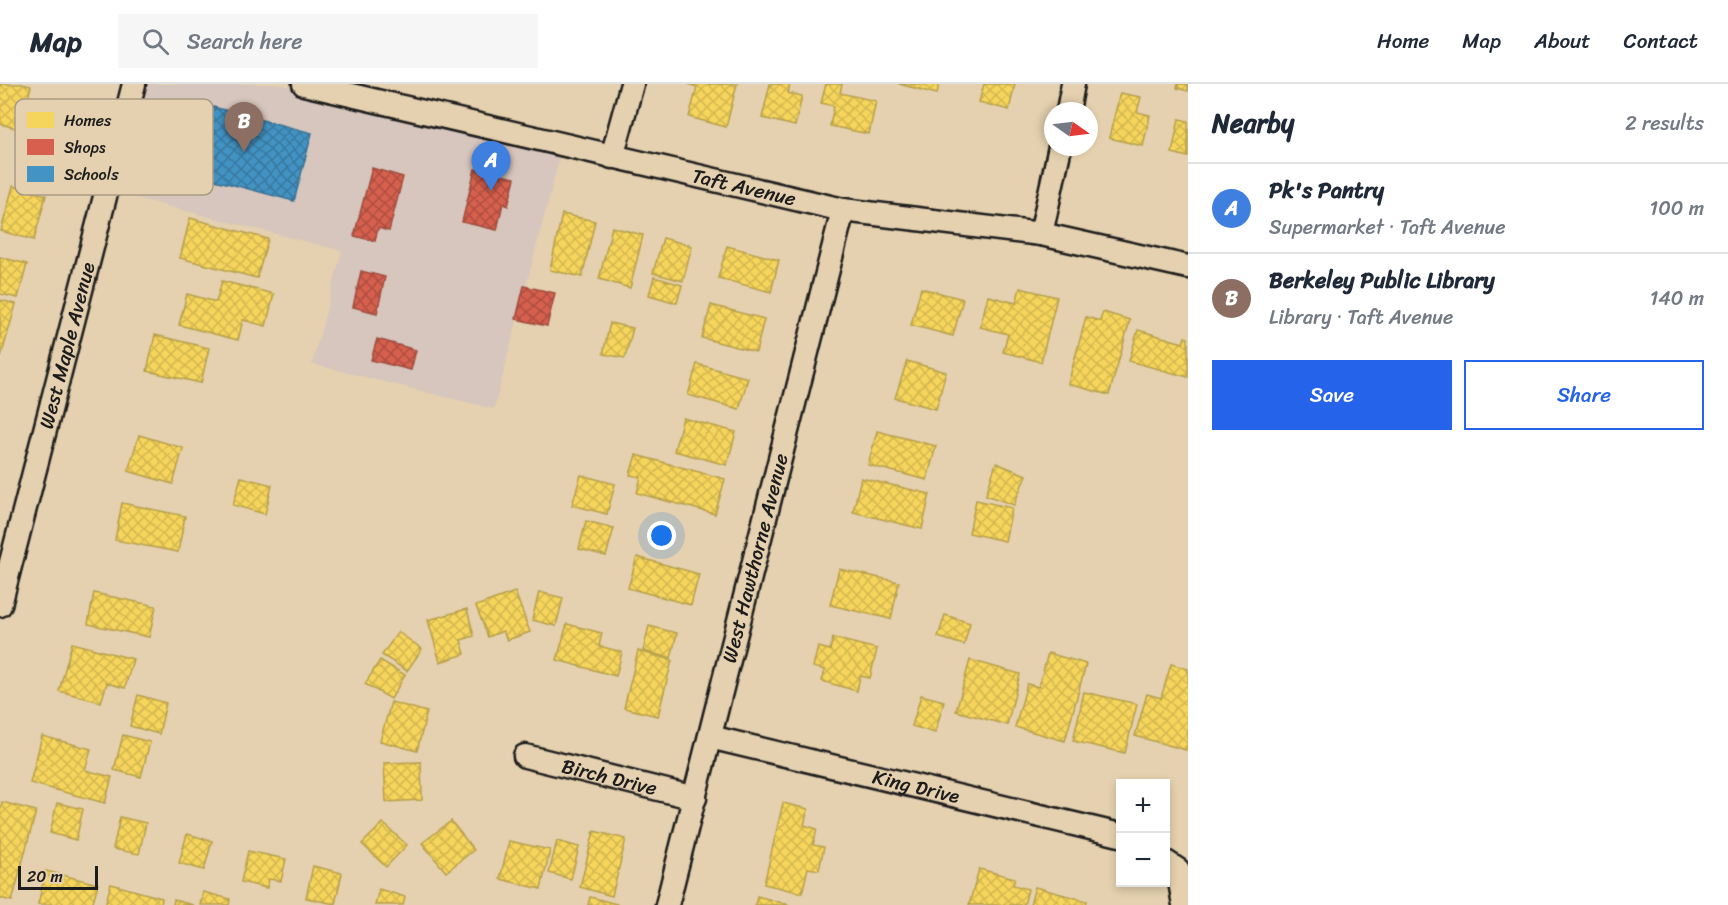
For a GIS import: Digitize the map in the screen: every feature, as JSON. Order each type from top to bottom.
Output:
[{"type":"street","name":"West Maple Avenue","points":[[130,99],[134,84]]},
{"type":"street","name":"Taft Avenue","points":[[304,84],[843,210],[1041,234],[1188,267]]},
{"type":"street","points":[[612,157],[632,84]]},
{"type":"street","points":[[1070,102],[1074,84]]},
{"type":"street","points":[[1041,234],[1058,156]]},
{"type":"street","name":"West Maple Avenue","points":[[0,605],[105,195]]},
{"type":"street","name":"West Hawthorne Avenue","points":[[667,905],[843,210]]},
{"type":"street","name":"King Drive","points":[[710,737],[1116,835]]},
{"type":"street","name":"Birch Drive","points":[[525,756],[695,798]]},
{"type":"street","points":[[1172,866],[1184,905]]},
{"type":"shaded area","points":[[128,84],[278,84],[561,152],[494,409],[312,364],[342,251],[124,195],[213,195],[213,99],[124,99]]},
{"type":"building: Homes","points":[[0,84],[31,86],[28,99],[15,99],[15,128],[0,124]]},
{"type":"building: Homes","points":[[688,84],[737,84],[726,127],[689,117],[697,87]]},
{"type":"building: Homes","points":[[770,84],[790,84],[788,93],[802,96],[795,126],[762,118]]},
{"type":"building: Homes","points":[[826,84],[842,84],[840,93],[876,101],[869,134],[830,126],[834,106],[821,103]]},
{"type":"building: Homes","points":[[899,84],[939,84],[937,94]]},
{"type":"building: Homes","points":[[984,84],[1015,84],[1009,110],[979,102]]},
{"type":"building: Homes","points":[[1178,84],[1188,84],[1188,91],[1177,88]]},
{"type":"building: Homes","points":[[1120,93],[1141,97],[1137,112],[1150,115],[1143,146],[1109,138]]},
{"type":"building: Homes","points":[[1179,119],[1188,121],[1188,157],[1172,153]]},
{"type":"building: Homes","points":[[13,186],[15,187],[15,195],[46,195],[34,240],[1,231]]},
{"type":"building: Homes","points":[[562,214],[595,221],[582,277],[550,270]]},
{"type":"building: Homes","points":[[190,218],[268,239],[257,278],[180,258]]},
{"type":"building: Homes","points":[[612,227],[643,235],[630,288],[599,279]]},
{"type":"building: Homes","points":[[663,238],[692,246],[683,281],[653,273]]},
{"type":"building: Homes","points":[[727,246],[779,260],[771,292],[718,278]]},
{"type":"building: Homes","points":[[0,257],[27,264],[18,298],[0,294]]},
{"type":"building: Homes","points":[[654,277],[682,285],[677,303],[649,295]]},
{"type":"building: Homes","points":[[222,281],[274,294],[266,326],[243,320],[238,340],[179,325],[187,294],[216,302]]},
{"type":"building: Homes","points":[[921,288],[963,299],[953,336],[911,325]]},
{"type":"building: Homes","points":[[1020,288],[1057,297],[1041,362],[1003,352],[1008,334],[980,327],[988,296],[1016,303]]},
{"type":"building: Homes","points":[[0,300],[16,304],[1,357],[0,357]]},
{"type":"building: Homes","points":[[711,305],[764,319],[756,352],[702,338]]},
{"type":"building: Homes","points":[[1103,312],[1130,320],[1109,395],[1068,384],[1086,317],[1100,321]]},
{"type":"building: Homes","points":[[610,323],[633,328],[625,358],[603,354]]},
{"type":"building: Homes","points":[[1138,330],[1183,343],[1185,337],[1188,338],[1188,377],[1129,361]]},
{"type":"building: Homes","points":[[155,335],[209,348],[201,383],[147,371]]},
{"type":"building: Homes","points":[[907,361],[946,372],[936,409],[895,398]]},
{"type":"building: Homes","points":[[697,364],[748,378],[739,409],[688,395]]},
{"type":"building: Homes","points":[[683,418],[736,432],[727,465],[674,451]]},
{"type":"building: Homes","points":[[877,431],[936,446],[927,480],[868,465]]},
{"type":"building: Homes","points":[[139,435],[183,448],[173,484],[128,471]]},
{"type":"building: Homes","points":[[636,455],[725,479],[715,514],[637,493],[641,477],[630,475]]},
{"type":"building: Homes","points":[[996,463],[1026,475],[1014,505],[986,495]]},
{"type":"building: Homes","points":[[581,475],[615,484],[607,514],[572,505]]},
{"type":"building: Homes","points":[[241,477],[272,485],[265,514],[233,505]]},
{"type":"building: Homes","points":[[861,478],[930,494],[922,529],[853,512]]},
{"type":"building: Homes","points":[[976,500],[1012,508],[1005,541],[969,533]]},
{"type":"building: Homes","points":[[122,503],[185,516],[178,552],[115,540]]},
{"type":"building: Homes","points":[[586,521],[614,528],[606,556],[579,549]]},
{"type":"building: Homes","points":[[637,557],[699,574],[691,605],[628,588]]},
{"type":"building: Homes","points":[[839,569],[899,582],[891,619],[830,605]]},
{"type":"building: Homes","points":[[515,592],[530,632],[507,640],[503,631],[488,637],[476,606]]},
{"type":"building: Homes","points":[[539,592],[563,598],[556,626],[532,620]]},
{"type":"building: Homes","points":[[94,593],[156,606],[149,637],[88,624]]},
{"type":"building: Homes","points":[[467,609],[474,636],[461,640],[465,654],[440,662],[428,620]]},
{"type":"building: Homes","points":[[945,615],[970,623],[964,645],[938,637]]},
{"type":"building: Homes","points":[[567,624],[602,633],[599,646],[622,652],[616,676],[557,660]]},
{"type":"building: Homes","points":[[649,626],[677,633],[671,658],[643,651]]},
{"type":"building: Homes","points":[[398,632],[422,649],[407,671],[382,655]]},
{"type":"building: Homes","points":[[833,638],[877,649],[870,678],[860,676],[857,691],[822,681],[825,670],[813,667],[818,647],[830,650]]},
{"type":"building: Homes","points":[[72,643],[133,659],[125,688],[107,683],[101,702],[59,691]]},
{"type":"building: Homes","points":[[638,651],[672,660],[658,716],[624,708]]},
{"type":"building: Homes","points":[[1048,653],[1086,664],[1065,741],[1015,727],[1027,684],[1039,687]]},
{"type":"building: Homes","points":[[380,660],[405,675],[391,699],[365,684]]},
{"type":"building: Homes","points":[[970,660],[1020,674],[1007,725],[956,711]]},
{"type":"building: Homes","points":[[1171,664],[1188,669],[1188,743],[1186,750],[1135,736],[1147,694],[1161,698]]},
{"type":"building: Homes","points":[[1084,692],[1137,704],[1125,753],[1073,741]]},
{"type":"building: Homes","points":[[138,695],[166,703],[159,734],[130,726]]},
{"type":"building: Homes","points":[[921,695],[944,701],[935,733],[912,726]]},
{"type":"building: Homes","points":[[391,702],[427,712],[417,751],[380,741]]},
{"type":"building: Homes","points":[[123,735],[150,742],[141,777],[114,770]]},
{"type":"building: Homes","points":[[42,736],[91,749],[85,770],[112,777],[105,803],[30,783]]},
{"type":"building: Homes","points":[[421,762],[422,800],[386,802],[384,763]]},
{"type":"building: Homes","points":[[2,802],[36,811],[12,901],[0,898],[0,811]]},
{"type":"building: Homes","points":[[57,803],[83,809],[76,840],[50,833]]},
{"type":"building: Homes","points":[[783,803],[808,809],[804,825],[817,829],[813,845],[824,847],[819,870],[808,868],[802,893],[764,884]]},
{"type":"building: Homes","points":[[120,817],[146,823],[139,854],[113,849]]},
{"type":"building: Homes","points":[[451,821],[474,850],[446,872],[422,843]]},
{"type":"building: Homes","points":[[383,823],[407,845],[386,867],[362,844]]},
{"type":"building: Homes","points":[[594,831],[626,839],[612,896],[580,887]]},
{"type":"building: Homes","points":[[187,834],[212,841],[204,870],[179,863]]},
{"type":"building: Homes","points":[[509,841],[550,850],[541,889],[500,879]]},
{"type":"building: Homes","points":[[557,841],[579,847],[571,879],[549,873]]},
{"type":"building: Homes","points":[[248,851],[286,859],[281,881],[269,879],[267,888],[241,882]]},
{"type":"building: Homes","points":[[313,866],[342,873],[335,904],[306,898]]},
{"type":"building: Homes","points":[[979,869],[1015,878],[1013,885],[1028,889],[1024,905],[969,905]]},
{"type":"building: Homes","points":[[46,871],[98,884],[92,905],[38,904]]},
{"type":"building: Homes","points":[[111,884],[162,898],[161,905],[105,905]]},
{"type":"building: Homes","points":[[1035,887],[1087,901],[1086,905],[1030,905]]},
{"type":"building: Homes","points":[[379,889],[405,897],[403,905],[375,905]]},
{"type":"building: Homes","points":[[203,892],[230,899],[229,905],[200,905]]},
{"type":"building: Homes","points":[[757,896],[790,905],[755,905]]},
{"type":"building: Homes","points":[[590,897],[617,904],[617,905],[588,905]]},
{"type":"building: Homes","points":[[174,900],[193,905],[173,905]]},
{"type":"building: Shops","points":[[372,168],[403,177],[389,231],[378,228],[375,241],[354,236]]},
{"type":"building: Shops","points":[[475,169],[515,178],[508,206],[503,203],[497,230],[462,222]]},
{"type":"building: Shops","points":[[361,271],[385,277],[377,313],[353,307]]},
{"type":"building: Shops","points":[[524,286],[555,293],[547,326],[516,319]]},
{"type":"building: Shops","points":[[377,339],[416,350],[411,370],[371,360]]},
{"type":"building: Schools","points":[[213,107],[312,133],[294,201],[213,180]]},
{"type":"place","name":"Berkeley Public Library","points":[[244,152]]},
{"type":"place","name":"Pk's Pantry","points":[[491,191]]}]
